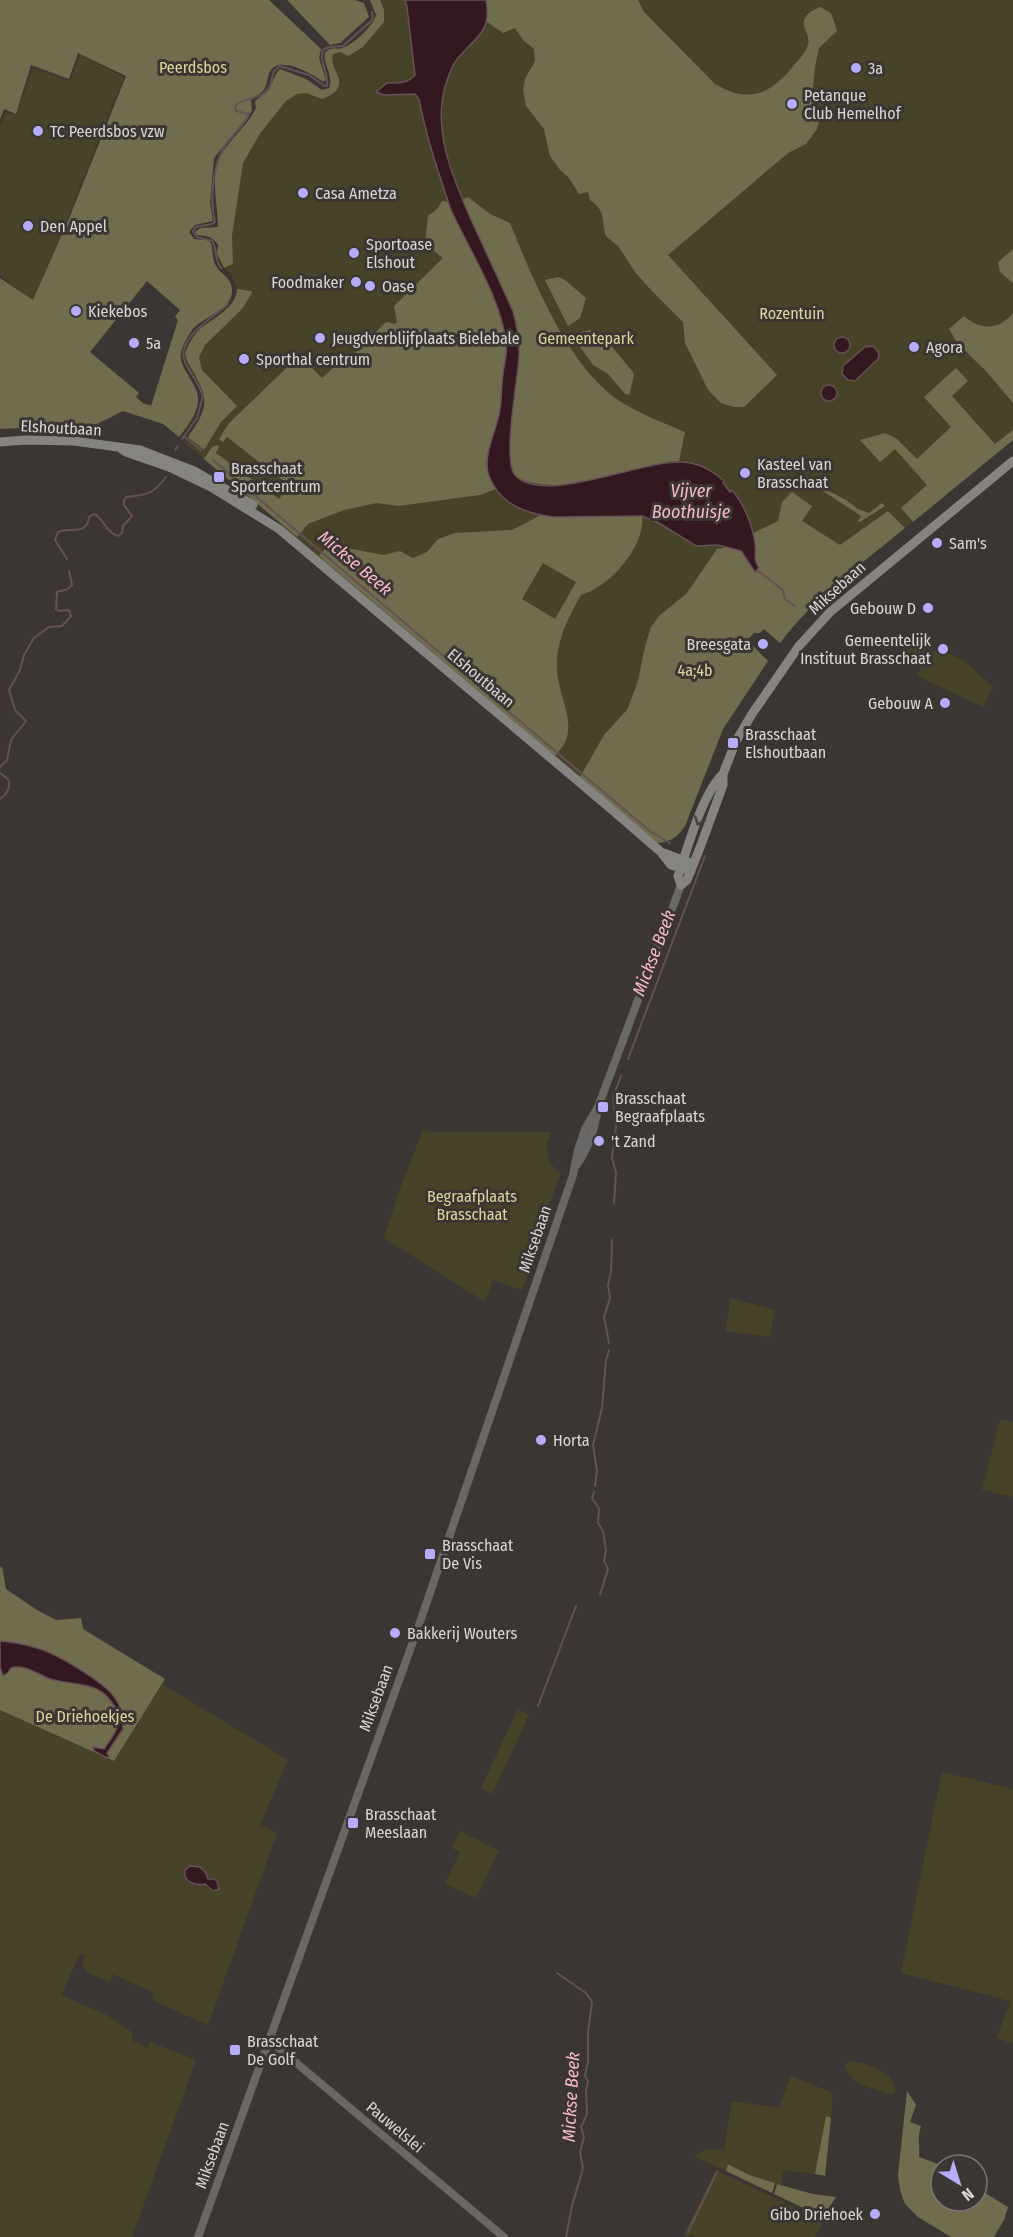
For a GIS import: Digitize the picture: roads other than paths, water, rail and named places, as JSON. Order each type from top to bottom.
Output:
[{"type":"main road","name":"Elshoutbaan","points":[[0,442],[63,440],[120,448],[124,446],[153,454],[194,471],[254,506],[661,852],[687,866]]},
{"type":"main road","name":"Miksebaan","points":[[681,885],[687,880],[687,866],[743,727],[798,646],[820,622],[890,561],[1013,461]]},
{"type":"street","name":"Miksebaan","points":[[198,2237],[419,1625],[576,1167],[595,1127],[598,1107],[681,885]]},
{"type":"street","name":"Pauwelslei","points":[[269,2040],[504,2237]]},
{"type":"water","name":"Vijver Boothuisje","points":[[405,0],[486,0],[485,27],[452,68],[445,87],[441,120],[446,152],[456,184],[516,322],[519,357],[510,437],[511,467],[515,475],[528,483],[547,486],[569,484],[663,463],[686,462],[704,467],[724,481],[723,483],[730,492],[732,490],[744,508],[754,537],[755,558],[759,568],[755,572],[741,551],[718,545],[696,546],[659,523],[642,516],[554,517],[543,515],[515,506],[507,501],[494,486],[489,476],[487,462],[501,405],[502,379],[507,350],[498,309],[450,208],[419,99],[415,94],[384,95],[376,92],[387,83],[406,81],[415,75]]},
{"type":"water","points":[[839,337],[845,337],[850,345],[848,351],[839,353],[834,348],[834,342]]},
{"type":"water","points":[[866,346],[873,346],[879,353],[878,359],[855,381],[848,380],[842,374],[843,366]]},
{"type":"water","points":[[826,385],[832,385],[837,393],[835,399],[826,401],[821,396],[821,390]]},
{"type":"water","points":[[0,1641],[23,1644],[45,1651],[79,1669],[110,1691],[119,1705],[123,1729],[107,1753],[109,1756],[107,1758],[94,1751],[93,1747],[104,1749],[118,1725],[115,1707],[107,1697],[97,1689],[50,1679],[21,1667],[11,1668],[3,1676],[0,1667]]},
{"type":"water","points":[[190,1866],[200,1867],[208,1879],[217,1881],[219,1889],[213,1891],[205,1884],[194,1884],[188,1880],[185,1870]]},
{"type":"waterway","points":[[221,268],[217,262],[212,241],[197,237],[193,231],[196,227],[215,222],[212,192],[218,161],[226,144],[249,114],[236,111],[235,106],[267,91],[274,71],[280,66],[309,75],[327,86],[327,76],[322,60],[323,50],[343,46],[370,22],[373,18],[372,12]]},
{"type":"waterway","points":[[182,439],[197,418],[203,396],[185,362],[183,353],[198,329],[228,304]]},
{"type":"waterway","name":"Mickse Beek","points":[[185,437],[201,450]]},
{"type":"waterway","points":[[175,450],[178,446]]},
{"type":"waterway","name":"Mickse Beek","points":[[213,460],[479,686]]},
{"type":"waterway","points":[[67,559],[55,540],[58,532],[82,529],[88,523],[89,517],[94,514],[113,534],[118,536],[132,516],[124,505],[126,497],[149,493],[166,477]]},
{"type":"waterway","points":[[757,570],[783,590],[785,599],[795,606]]},
{"type":"waterway","points":[[0,767],[7,760],[11,740],[26,721],[15,710],[9,690],[34,638],[49,627],[62,626],[71,616],[69,610],[56,609],[57,592],[68,589],[72,585],[69,571]]},
{"type":"waterway","name":"Mickse Beek","points":[[483,690],[651,832],[670,843]]},
{"type":"waterway","points":[[0,773],[8,779],[9,785],[6,793],[0,799]]},
{"type":"waterway","name":"Mickse Beek","points":[[628,1059],[705,856]]},
{"type":"waterway","name":"Mickse Beek","points":[[614,1204],[616,1172],[612,1158],[616,1127],[613,1097],[621,1076]]},
{"type":"waterway","name":"Mickse Beek","points":[[609,1343],[604,1317],[610,1298],[608,1285],[611,1272],[612,1240]]},
{"type":"waterway","name":"Mickse Beek","points":[[595,1486],[597,1471],[593,1445],[602,1408],[609,1350]]},
{"type":"waterway","name":"Mickse Beek","points":[[594,1492],[592,1499],[599,1508],[598,1523],[603,1531],[606,1550],[604,1561],[608,1569],[600,1595]]},
{"type":"waterway","name":"Mickse Beek","points":[[538,1706],[576,1606]]},
{"type":"waterway","name":"Mickse Beek","points":[[557,1973],[586,1993],[592,2002],[585,2075],[588,2082],[587,2114],[581,2127],[584,2137],[580,2152],[583,2168],[566,2237]]},
{"type":"waterway","points":[[688,2232],[717,2172]]},
{"type":"place","name":"3a","points":[[856,68]]},
{"type":"place","name":"Petanque Club Hemelhof","points":[[792,104]]},
{"type":"place","name":"TC Peerdsbos vzw","points":[[38,131]]},
{"type":"place","name":"Casa Ametza","points":[[303,193]]},
{"type":"place","name":"Den Appel","points":[[28,226]]},
{"type":"place","name":"Sportoase Elshout","points":[[354,253]]},
{"type":"place","name":"Foodmaker","points":[[356,282]]},
{"type":"place","name":"Oase","points":[[370,286]]},
{"type":"place","name":"Kiekebos","points":[[76,311]]},
{"type":"place","name":"Jeugdverblijfplaats Bielebale","points":[[320,338]]},
{"type":"place","name":"5a","points":[[134,343]]},
{"type":"place","name":"Agora","points":[[914,347]]},
{"type":"place","name":"Sporthal centrum","points":[[244,359]]},
{"type":"place","name":"Kasteel van Brasschaat","points":[[745,473]]},
{"type":"place","name":"Brasschaat Sportcentrum","points":[[219,477]]},
{"type":"place","name":"Sam's","points":[[937,543]]},
{"type":"place","name":"Gebouw D","points":[[928,608]]},
{"type":"place","name":"Breesgata","points":[[763,644]]},
{"type":"place","name":"Gemeentelijk Instituut Brasschaat","points":[[943,649]]},
{"type":"place","name":"Gebouw A","points":[[945,703]]},
{"type":"place","name":"Brasschaat Elshoutbaan","points":[[733,743]]},
{"type":"place","name":"Brasschaat Begraafplaats","points":[[603,1107]]},
{"type":"place","name":"'t Zand","points":[[599,1141]]},
{"type":"place","name":"Horta","points":[[541,1440]]},
{"type":"place","name":"Brasschaat De Vis","points":[[430,1554]]},
{"type":"place","name":"Bakkerij Wouters","points":[[395,1633]]},
{"type":"place","name":"Brasschaat Meeslaan","points":[[353,1823]]},
{"type":"place","name":"Brasschaat De Golf","points":[[235,2050]]},
{"type":"place","name":"Gibo Driehoek","points":[[875,2214]]},
{"type":"park label","name":"Peerdsbos","points":[[193,67]]},
{"type":"park label","name":"Rozentuin","points":[[792,313]]},
{"type":"park label","name":"Gemeentepark","points":[[586,338]]},
{"type":"park label","name":"4a;4b","points":[[695,670]]},
{"type":"park label","name":"Begraafplaats Brasschaat","points":[[472,1205]]},
{"type":"park label","name":"De Driehoekjes","points":[[85,1716]]}]
